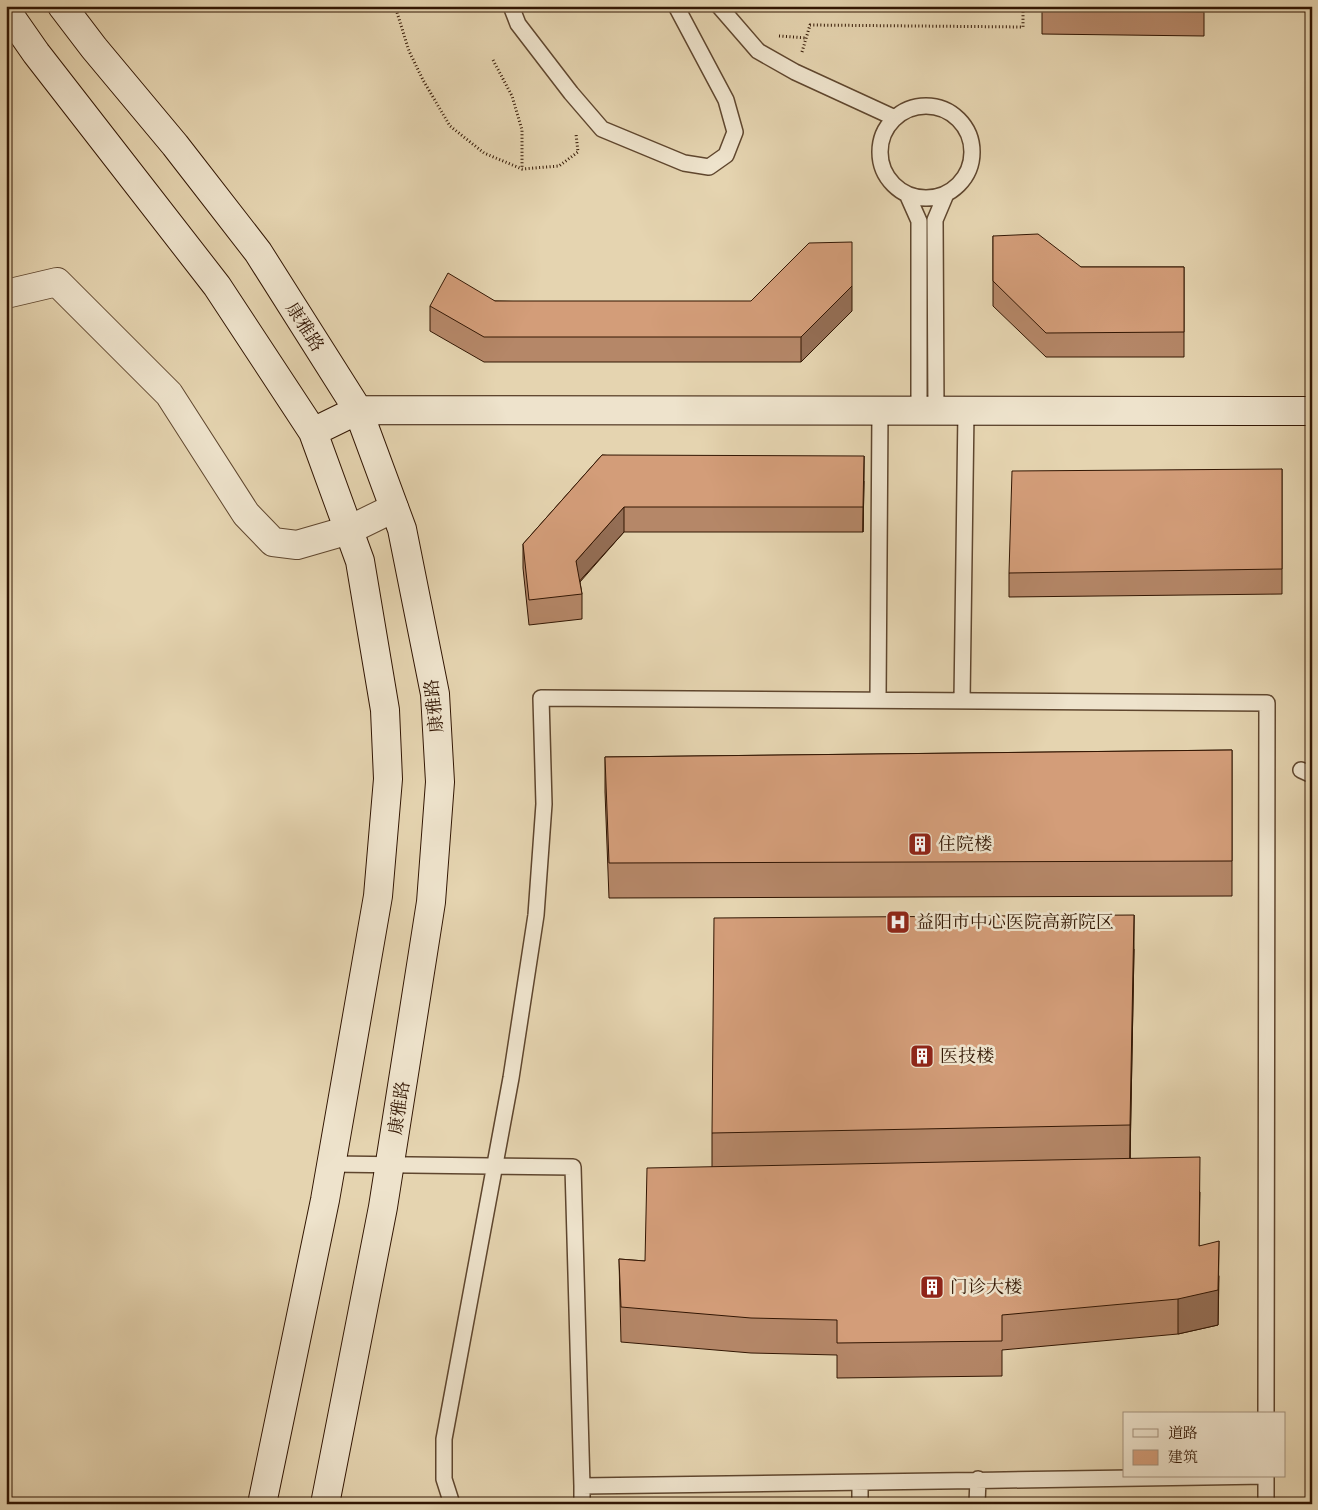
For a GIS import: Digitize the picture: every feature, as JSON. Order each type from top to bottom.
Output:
[{"type":"main road","name":"康雅路","points":[[62,6],[94,48],[175,145],[258,252],[358,410],[402,529],[435,694],[440,782],[431,902],[383,1206],[325,1504]]},
{"type":"main road","points":[[6,10],[36,53],[218,286],[313,432],[360,562],[385,710],[388,780],[378,896],[331,1164],[262,1504]]},
{"type":"main road","points":[[6,294],[57,282],[170,394],[246,514],[273,542],[297,545],[349,530],[394,508]]},
{"type":"main road","points":[[313,432],[358,410],[1312,411]]},
{"type":"lane","points":[[510,6],[518,24],[571,93],[602,128],[684,163],[709,167],[726,155],[735,132],[726,100],[676,6]]},
{"type":"lane","points":[[719,6],[758,50],[795,72],[896,118]]},
{"type":"lane","points":[[919,107],[945,110],[956,117],[965,127],[970,139],[971,165],[966,176],[946,194],[934,198],[920,198],[897,188],[888,178],[881,159],[882,140],[887,128],[896,118],[907,111],[919,107]]},
{"type":"lane","points":[[908,194],[919,222],[927,411]]},
{"type":"lane","points":[[927,411],[935,220],[946,194]]},
{"type":"lane","points":[[878,700],[880,411]]},
{"type":"lane","points":[[962,701],[966,411]]},
{"type":"lane","points":[[452,1504],[444,1480],[444,1439],[511,1078],[536,915],[544,804],[541,698],[1266,703],[1266,1412]]},
{"type":"lane","points":[[331,1164],[573,1167],[582,1504]]},
{"type":"lane","points":[[582,1486],[860,1484],[1123,1478]]},
{"type":"lane","points":[[1266,1478],[1266,1504]]},
{"type":"lane","points":[[977,1504],[978,1480]]},
{"type":"lane","points":[[860,1484],[860,1504]]},
{"type":"path","points":[[395,6],[409,50],[423,80],[450,126],[484,153],[522,169],[559,166],[578,152],[571,93]]},
{"type":"path","points":[[795,72],[810,25],[1023,27],[1023,6]]},
{"type":"path","points":[[777,36],[806,38]]},
{"type":"path","points":[[493,60],[512,96],[522,130],[522,169]]},
{"type":"building","points":[[1042,6],[1204,6],[1204,12],[1042,9]]},
{"type":"building","points":[[1038,234],[1081,267],[1184,267],[1184,332],[1046,333],[993,281],[993,236]]},
{"type":"building","points":[[852,242],[852,286],[801,337],[484,337],[430,306],[448,273],[495,301],[751,301],[809,243]]},
{"type":"building","points":[[602,455],[864,456],[863,507],[624,507],[576,561],[582,594],[529,600],[523,544]]},
{"type":"building","points":[[1282,469],[1282,569],[1009,573],[1012,471]]},
{"type":"building","name":"住院楼","points":[[1232,750],[1232,861],[609,863],[605,757]]},
{"type":"building","name":"医技楼","points":[[1134,915],[1130,1125],[712,1133],[714,918]]},
{"type":"building","name":"门诊大楼","points":[[1200,1157],[1199,1246],[1219,1241],[1218,1290],[1178,1299],[1002,1315],[1002,1341],[837,1343],[837,1320],[751,1318],[621,1307],[619,1259],[645,1261],[647,1168]]},
{"type":"place","name":"住院楼","points":[[920,844]]},
{"type":"place","name":"益阳市中心医院高新院区","points":[[898,922]]},
{"type":"place","name":"医技楼","points":[[922,1056]]},
{"type":"place","name":"门诊大楼","points":[[932,1287]]}]
